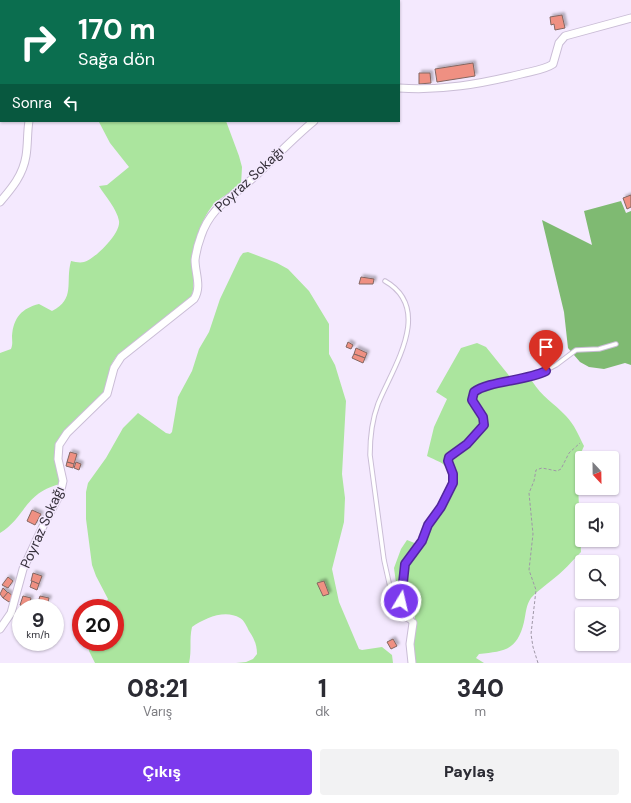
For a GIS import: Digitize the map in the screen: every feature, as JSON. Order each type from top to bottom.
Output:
[{"type":"street","points":[[400,88],[429,90],[473,84],[540,69],[553,64],[559,43],[566,36],[631,18]]},
{"type":"street","points":[[0,202],[17,181],[24,166],[29,122]]},
{"type":"street","name":"Poyraz Sokağı","points":[[0,630],[11,613],[23,569],[60,494],[63,481],[58,452],[62,439],[107,394],[114,368],[122,357],[194,299],[198,290],[195,259],[197,248],[201,235],[213,211],[249,182],[284,146],[313,122]]},
{"type":"street","points":[[412,663],[410,644],[413,623]]},
{"type":"lane","points":[[385,281],[400,293],[410,322],[405,342],[374,417],[370,440],[370,455],[384,560],[394,602],[402,616],[413,623]]},
{"type":"lane","points":[[413,623],[411,616],[402,607],[401,601],[404,586],[404,569],[409,558],[422,541],[428,525],[441,507],[453,483],[453,474],[448,461],[449,457],[467,444],[484,425],[483,417],[472,400],[474,392],[492,385],[535,376],[556,365],[576,350],[599,349],[616,344]]},
{"type":"path","points":[[538,663],[531,634],[536,595],[529,570],[533,534],[528,493],[534,481],[536,470],[542,468],[557,471],[561,468],[569,453],[580,443]]},
{"type":"green space","points":[[99,122],[226,122],[242,167],[241,185],[215,203],[206,215],[197,238],[194,254],[194,284],[191,298],[116,357],[112,363],[103,394],[60,437],[56,454],[60,484],[39,493],[32,499],[9,527],[0,533],[0,353],[11,349],[14,324],[16,319],[23,311],[39,304],[52,311],[59,306],[67,295],[71,261],[84,262],[89,260],[106,245],[116,232],[119,226],[118,216],[99,186],[107,185],[129,167],[110,143]]},
{"type":"green space","points":[[621,201],[626,213],[631,211],[631,365],[625,363],[604,369],[589,367],[580,362],[568,348],[564,312],[542,220],[592,245],[584,211]]},
{"type":"green space","points":[[248,252],[277,263],[288,269],[309,291],[329,324],[329,354],[335,365],[346,401],[342,474],[345,498],[344,522],[332,569],[339,602],[359,649],[362,650],[382,647],[392,655],[393,663],[236,663],[246,662],[253,659],[257,654],[254,639],[243,620],[234,615],[228,614],[209,618],[192,627],[189,663],[95,663],[89,651],[124,651],[124,599],[108,599],[92,565],[86,519],[86,492],[88,483],[106,458],[123,428],[138,413],[166,433],[170,434],[172,432],[178,397],[192,371],[199,349],[209,332],[220,299],[243,253]]},
{"type":"green space","points":[[477,343],[486,347],[515,383],[532,381],[548,400],[562,411],[574,426],[584,446],[582,451],[575,451],[575,495],[578,495],[579,503],[575,503],[575,547],[581,547],[581,552],[578,555],[575,555],[575,558],[560,574],[531,598],[527,606],[524,622],[518,639],[508,648],[496,652],[479,654],[476,658],[484,663],[415,663],[413,642],[415,617],[398,598],[394,568],[401,549],[407,540],[417,544],[426,522],[442,500],[449,485],[449,471],[440,462],[427,456],[434,427],[447,399],[436,392],[461,348]]},
{"type":"building","points":[[562,15],[565,28],[555,30],[554,24],[551,25],[550,17]]},
{"type":"building","points":[[473,63],[475,76],[437,82],[435,69]]},
{"type":"building","points":[[419,73],[430,73],[431,83],[419,84]]},
{"type":"building","points":[[631,195],[631,207],[627,209],[623,198]]},
{"type":"building","points":[[361,277],[374,279],[373,284],[359,284]]},
{"type":"building","points":[[348,342],[353,345],[351,349],[346,347]]},
{"type":"building","points":[[356,348],[367,353],[365,358],[354,354]]},
{"type":"building","points":[[354,354],[365,358],[363,363],[352,358]]},
{"type":"building","points":[[70,452],[77,454],[74,464],[67,462]]},
{"type":"building","points":[[67,462],[74,464],[73,468],[66,466]]},
{"type":"building","points":[[76,462],[81,464],[79,470],[74,468]]},
{"type":"building","points":[[32,510],[41,514],[35,525],[27,521]]},
{"type":"building","points":[[33,573],[42,576],[39,584],[31,581]]},
{"type":"building","points":[[8,577],[13,581],[8,588],[2,585]]},
{"type":"building","points":[[32,581],[39,584],[37,590],[30,587]]},
{"type":"building","points":[[324,581],[329,594],[323,596],[317,583]]},
{"type":"building","points":[[3,588],[8,593],[3,598],[0,594]]},
{"type":"building","points":[[8,592],[14,597],[9,602],[3,598]]},
{"type":"building","points":[[23,596],[31,598],[31,599],[22,599]]},
{"type":"building","points":[[40,596],[49,598],[49,599],[39,599]]},
{"type":"building","points":[[393,639],[397,646],[391,649],[387,642]]},
{"type":"route","points":[[401,601],[400,597],[404,586],[405,564],[422,541],[428,525],[441,507],[453,483],[453,474],[448,466],[449,457],[467,444],[484,425],[481,412],[472,400],[474,392],[492,385],[525,379],[546,371]]}]
